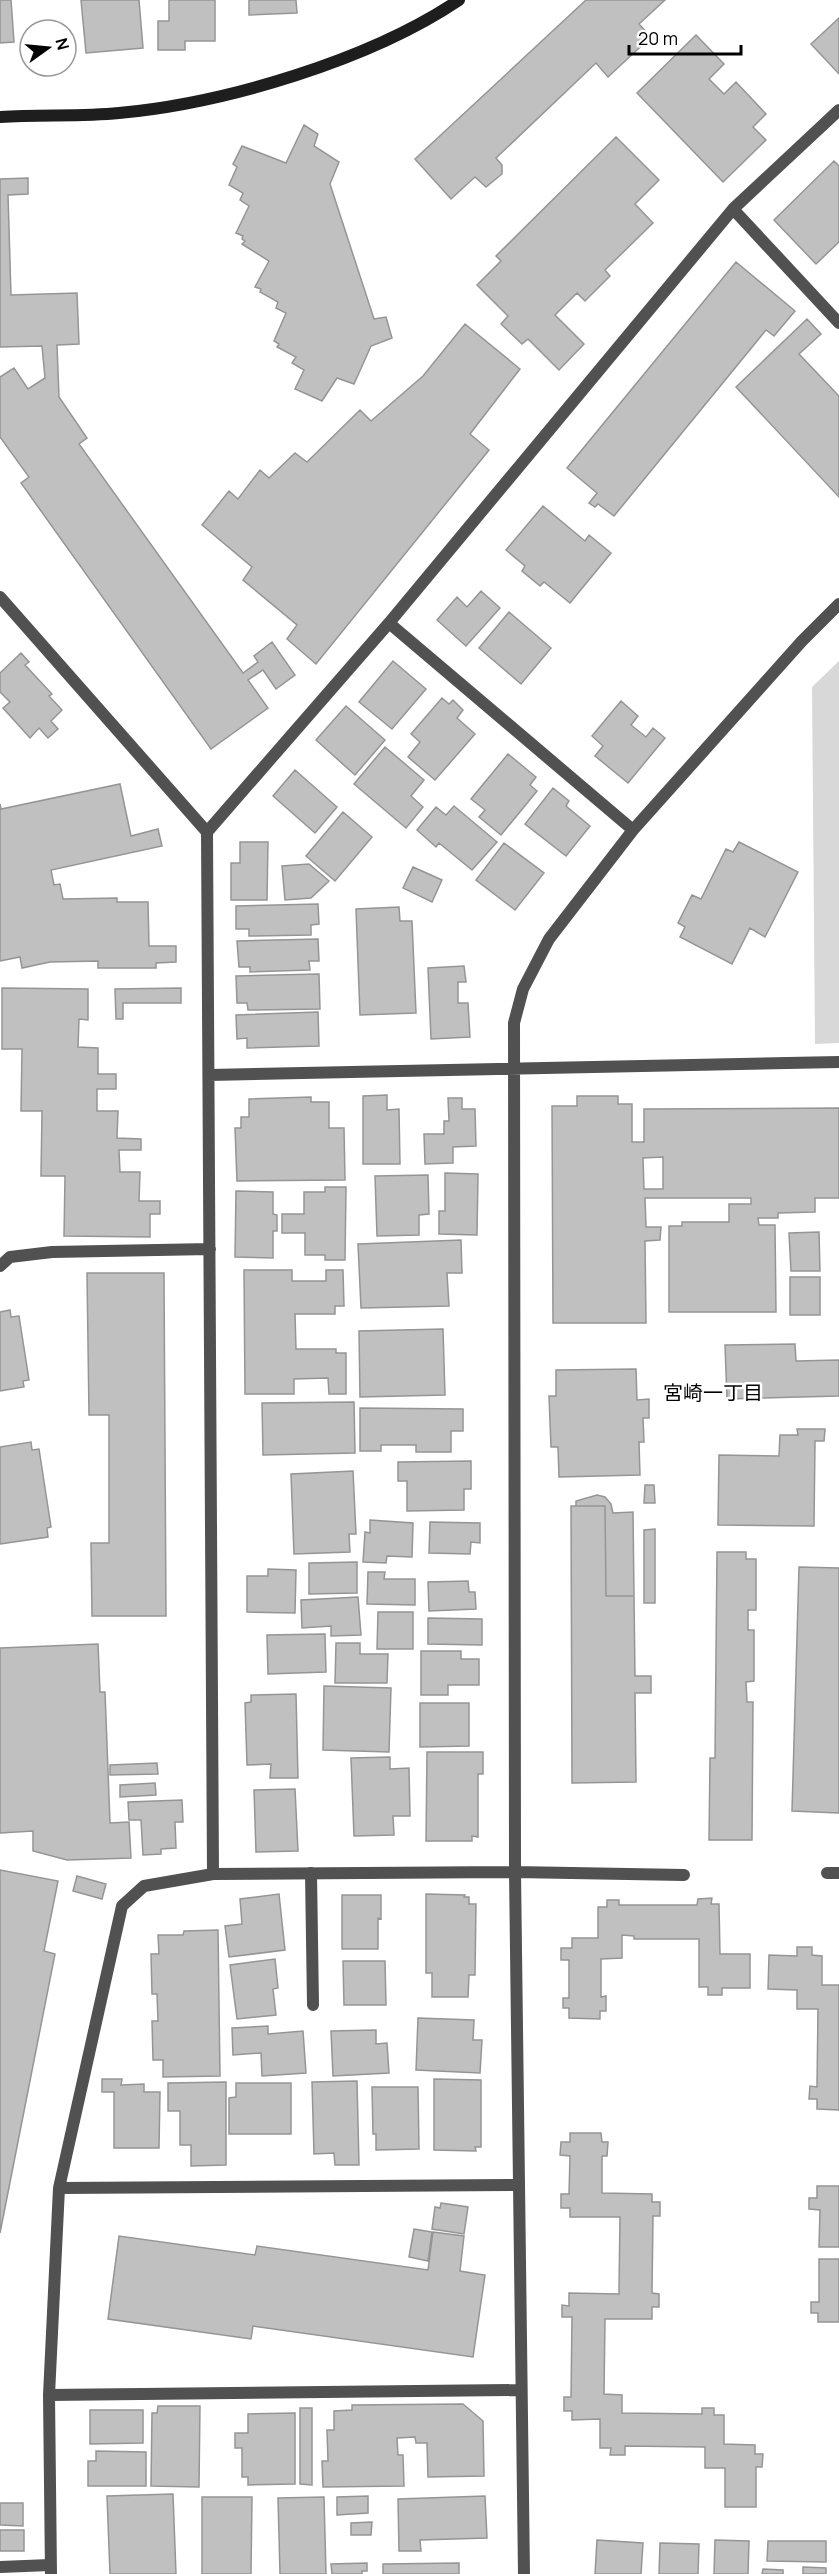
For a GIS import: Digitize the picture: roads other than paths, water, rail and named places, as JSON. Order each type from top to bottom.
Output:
[{"type":"street","points":[[0,117],[118,114],[198,100],[258,86],[398,36],[459,0]]},
{"type":"street","points":[[207,832],[389,622],[733,209],[839,110]]},
{"type":"street","points":[[733,209],[839,323]]},
{"type":"street","points":[[0,597],[207,832],[213,1874]]},
{"type":"street","points":[[524,2574],[515,1872],[514,1023],[523,989],[549,939],[633,830],[794,650],[839,604]]},
{"type":"street","points":[[389,622],[633,830]]},
{"type":"street","points":[[209,1075],[839,1062]]},
{"type":"street","points":[[0,1266],[10,1257],[52,1252],[210,1249]]},
{"type":"street","points":[[0,2567],[51,2569],[49,2395],[59,2187],[122,1906],[144,1886],[213,1874],[515,1872],[684,1875]]},
{"type":"street","points":[[311,1873],[313,2005]]},
{"type":"street","points":[[59,2187],[519,2185]]},
{"type":"street","points":[[49,2395],[521,2390]]},
{"type":"district","name":"宮崎一丁目","points":[[713,1392]]}]
